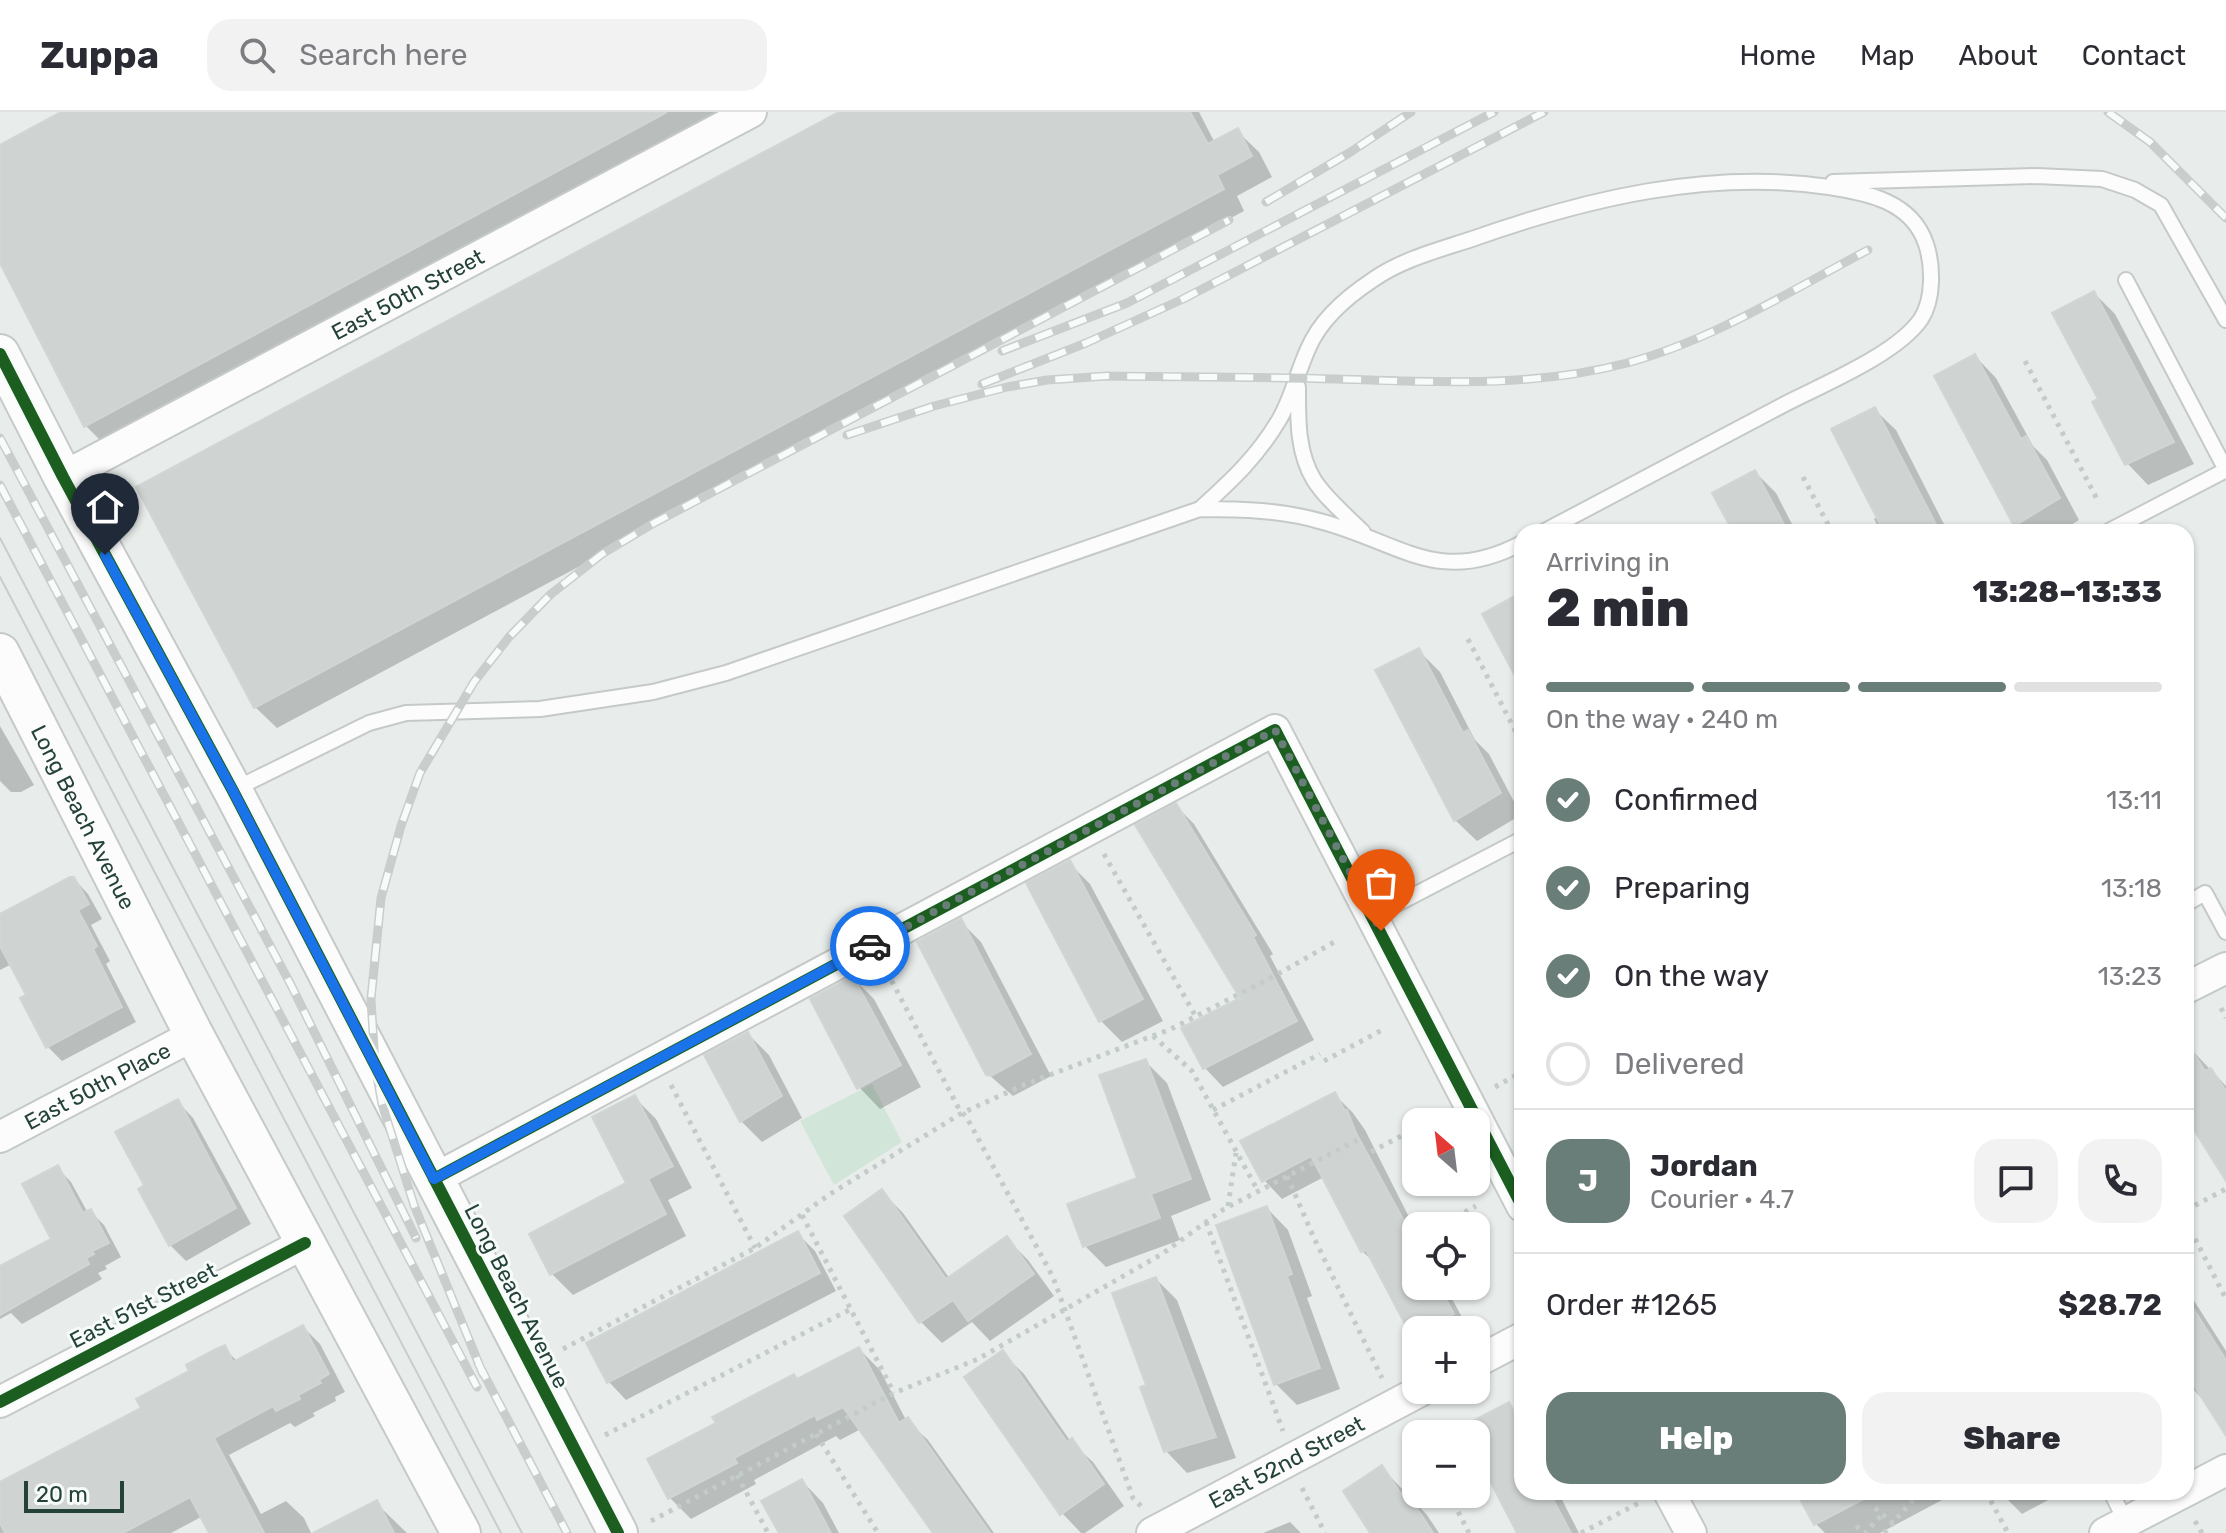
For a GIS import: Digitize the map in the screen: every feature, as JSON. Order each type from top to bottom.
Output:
[{"type":"street","name":"East 50th Street","points":[[63,477],[751,112]]},
{"type":"street","name":"Long Beach Avenue","points":[[0,354],[233,791],[434,1179],[634,1527]]},
{"type":"street","name":"Long Beach Avenue","points":[[1,655],[194,1035],[461,1533]]},
{"type":"street","points":[[434,1179],[1275,730],[1514,1190]]},
{"type":"street","points":[[2194,984],[2226,968]]},
{"type":"street","name":"East 50th Place","points":[[0,1137],[194,1035]]},
{"type":"street","name":"East 51st Street","points":[[0,1402],[305,1243]]},
{"type":"street","points":[[1490,1355],[1514,1342]]},
{"type":"street","name":"East 52nd Street","points":[[1150,1523],[1402,1400]]},
{"type":"street","points":[[2194,1486],[2226,1470]]},
{"type":"street","points":[[1673,1500],[1691,1533]]},
{"type":"street","points":[[2116,1527],[2168,1500]]},
{"type":"lane","points":[[1200,509],[1242,471],[1278,422],[1291,397],[1308,347],[1321,326],[1376,277],[1413,259],[1522,221],[1620,197],[1702,185],[1950,176],[2102,179],[2135,190],[2161,205],[2226,320]]},
{"type":"lane","points":[[1558,524],[1850,370],[1900,341],[1922,317],[1929,296],[1931,272],[1921,228],[1902,209],[1877,197],[1801,183]]},
{"type":"lane","points":[[2122,524],[2226,470],[2126,280]]},
{"type":"lane","points":[[1298,378],[1298,420],[1306,463],[1316,483],[1368,537]]},
{"type":"lane","points":[[233,791],[369,723],[406,713],[493,713],[566,706],[653,692],[712,677],[1200,509],[1285,513],[1320,521],[1368,537],[1400,552],[1441,563],[1469,563],[1499,555],[1514,547]]},
{"type":"lane","points":[[1374,916],[1514,843]]},
{"type":"lane","points":[[2194,899],[2205,893],[2226,932]]},
{"type":"lane","points":[[2112,1500],[2116,1527]]},
{"type":"path","points":[[2025,361],[2099,503]]},
{"type":"path","points":[[1803,477],[1828,524]]},
{"type":"path","points":[[1468,639],[1514,728]]},
{"type":"path","points":[[1099,844],[1196,1017]]},
{"type":"path","points":[[559,1352],[755,1248],[830,1194],[962,1113],[1026,1084],[1196,1017],[1336,941]]},
{"type":"path","points":[[876,971],[884,967],[1053,1277],[1133,1498],[1150,1523]]},
{"type":"path","points":[[2221,1008],[2226,1018]]},
{"type":"path","points":[[1324,1061],[1384,1029]]},
{"type":"path","points":[[1153,1036],[1192,1071],[1258,1191]]},
{"type":"path","points":[[1213,1110],[1320,1054]]},
{"type":"path","points":[[658,1059],[755,1248]]},
{"type":"path","points":[[1503,1083],[1514,1077]]},
{"type":"path","points":[[1371,1152],[1402,1135]]},
{"type":"path","points":[[634,1527],[894,1393],[978,1359],[1162,1254],[1228,1207],[1363,1137]]},
{"type":"path","points":[[1228,1207],[1237,1152]]},
{"type":"path","points":[[1287,1176],[1379,1374],[1389,1386]]},
{"type":"path","points":[[2194,1206],[2226,1189]]},
{"type":"path","points":[[1465,1212],[1476,1206]]},
{"type":"path","points":[[802,1215],[894,1393]]},
{"type":"path","points":[[1206,1222],[1287,1440]]},
{"type":"path","points":[[2194,1237],[2226,1299]]},
{"type":"path","points":[[604,1435],[851,1309]]},
{"type":"path","points":[[816,1434],[878,1533]]},
{"type":"path","points":[[737,1475],[768,1533]]},
{"type":"path","points":[[1300,1484],[1325,1533]]},
{"type":"path","points":[[1884,1533],[1913,1500]]},
{"type":"path","points":[[1990,1500],[2008,1533]]},
{"type":"path","points":[[1581,1533],[1635,1505]]},
{"type":"path","points":[[1456,1508],[1469,1533]]},
{"type":"path","points":[[1875,1508],[1893,1523]]},
{"type":"path","points":[[1856,1526],[1865,1533],[1882,1515]]},
{"type":"path","points":[[2195,1521],[2202,1533]]},
{"type":"green space","points":[[872,1084],[902,1142],[834,1185],[800,1121]]},
{"type":"building","points":[[61,112],[667,112],[84,427],[0,263],[0,145]]},
{"type":"building","points":[[839,112],[1190,112],[1208,144],[1238,128],[1252,156],[1217,175],[1224,189],[254,708],[136,487]]},
{"type":"building","points":[[2094,291],[2174,442],[2125,465],[2092,402],[2098,399],[2052,313]]},
{"type":"building","points":[[1975,354],[2021,439],[2026,436],[2060,498],[2013,524],[1934,376]]},
{"type":"building","points":[[1875,407],[1936,524],[1880,524],[1831,429]]},
{"type":"building","points":[[1755,470],[1784,524],[1729,524],[1712,493]]},
{"type":"building","points":[[1514,596],[1514,674],[1482,614]]},
{"type":"building","points":[[1419,648],[1463,733],[1468,730],[1501,793],[1454,821],[1375,670]]},
{"type":"building","points":[[1176,803],[1256,935],[1253,937],[1297,1021],[1203,1069],[1181,1028],[1240,998],[1135,825]]},
{"type":"building","points":[[1070,860],[1143,999],[1099,1022],[1026,883]]},
{"type":"building","points":[[74,877],[89,904],[78,910],[97,946],[93,949],[122,1007],[46,1048],[20,998],[26,995],[0,946],[0,914]]},
{"type":"building","points":[[961,918],[1031,1054],[991,1076],[986,1075],[917,942]]},
{"type":"building","points":[[853,976],[901,1065],[857,1089],[810,999]]},
{"type":"building","points":[[748,1032],[782,1096],[740,1122],[704,1055]]},
{"type":"building","points":[[2194,1054],[2205,1071],[2211,1068],[2226,1091],[2226,1181],[2194,1130]]},
{"type":"building","points":[[1146,1059],[1191,1179],[1151,1194],[1160,1218],[1083,1247],[1067,1204],[1137,1178],[1099,1075]]},
{"type":"building","points":[[1335,1092],[1402,1217],[1402,1300],[1446,1300],[1454,1314],[1402,1318],[1366,1250],[1361,1252],[1311,1156],[1262,1182],[1240,1141]]},
{"type":"building","points":[[635,1095],[673,1166],[648,1179],[666,1214],[550,1275],[529,1234],[626,1183],[592,1117]]},
{"type":"building","points":[[178,1099],[236,1208],[169,1246],[138,1189],[144,1185],[115,1132]]},
{"type":"building","points":[[58,1165],[83,1213],[91,1209],[109,1243],[92,1251],[94,1254],[86,1258],[89,1264],[0,1315],[0,1266],[51,1239],[22,1184]]},
{"type":"building","points":[[882,1189],[946,1279],[1007,1236],[1034,1274],[968,1321],[953,1300],[919,1323],[844,1216]]},
{"type":"building","points":[[1267,1206],[1292,1274],[1287,1276],[1320,1368],[1274,1385],[1216,1225]]},
{"type":"building","points":[[798,1231],[820,1273],[607,1383],[586,1343]]},
{"type":"building","points":[[1156,1277],[1216,1437],[1164,1452],[1140,1387],[1146,1385],[1112,1293]]},
{"type":"building","points":[[2194,1310],[2226,1360],[2226,1436],[2194,1386]]},
{"type":"building","points":[[303,1325],[329,1374],[319,1380],[321,1383],[298,1395],[300,1399],[276,1411],[273,1406],[214,1438],[264,1533],[209,1533],[190,1497],[123,1533],[5,1533],[0,1523],[0,1482],[141,1408],[136,1399],[189,1371],[186,1365],[214,1350],[225,1345],[233,1362]]},
{"type":"building","points":[[859,1347],[899,1423],[908,1417],[990,1533],[933,1533],[843,1407],[817,1420],[815,1415],[734,1458],[737,1463],[668,1499],[647,1459],[716,1423],[712,1417],[794,1374],[797,1379]]},
{"type":"building","points":[[1003,1350],[1067,1442],[1072,1438],[1104,1484],[1060,1515],[964,1377]]},
{"type":"building","points":[[1509,1402],[1514,1412],[1514,1500],[1553,1500],[1571,1533],[1517,1533],[1490,1481],[1490,1420],[1475,1420]]},
{"type":"building","points":[[1382,1465],[1402,1493],[1402,1508],[1417,1508],[1433,1533],[1370,1533],[1343,1491]]},
{"type":"building","points":[[802,1479],[831,1533],[779,1533],[761,1501]]},
{"type":"building","points":[[377,1500],[394,1533],[313,1533]]},
{"type":"building","points":[[1800,1500],[1862,1500],[1814,1525]]},
{"type":"tram line","points":[[0,538],[522,1533]]},
{"type":"tram line","points":[[0,577],[501,1533]]},
{"type":"railway","points":[[1266,202],[1411,112]]},
{"type":"railway","points":[[1002,351],[1127,303],[1494,112]]},
{"type":"railway","points":[[982,384],[1086,343],[1183,299],[1544,112]]},
{"type":"railway","points":[[2108,112],[2150,142],[2226,218]]},
{"type":"railway","points":[[483,1374],[414,1205],[382,1104],[375,1066],[371,999],[381,898],[401,826],[420,773],[474,682],[509,637],[551,594],[602,554],[654,523],[1229,220]]},
{"type":"railway","points":[[847,435],[934,406],[1047,380],[1107,376],[1483,382],[1591,371],[1659,353],[1720,328],[1868,250]]},
{"type":"railway","points":[[0,438],[291,985],[416,1238]]},
{"type":"railway","points":[[0,485],[477,1387]]},
{"type":"railway","points":[[478,1363],[567,1533]]},
{"type":"cycle path","points":[[0,354],[233,791],[618,1533]]},
{"type":"cycle path","points":[[434,1179],[1275,730],[1514,1191]]},
{"type":"cycle path","points":[[0,1402],[305,1243]]},
{"type":"way so far","points":[[870,946],[1275,730],[1381,931]]},
{"type":"route","points":[[105,555],[233,791],[434,1179],[870,946]]}]
